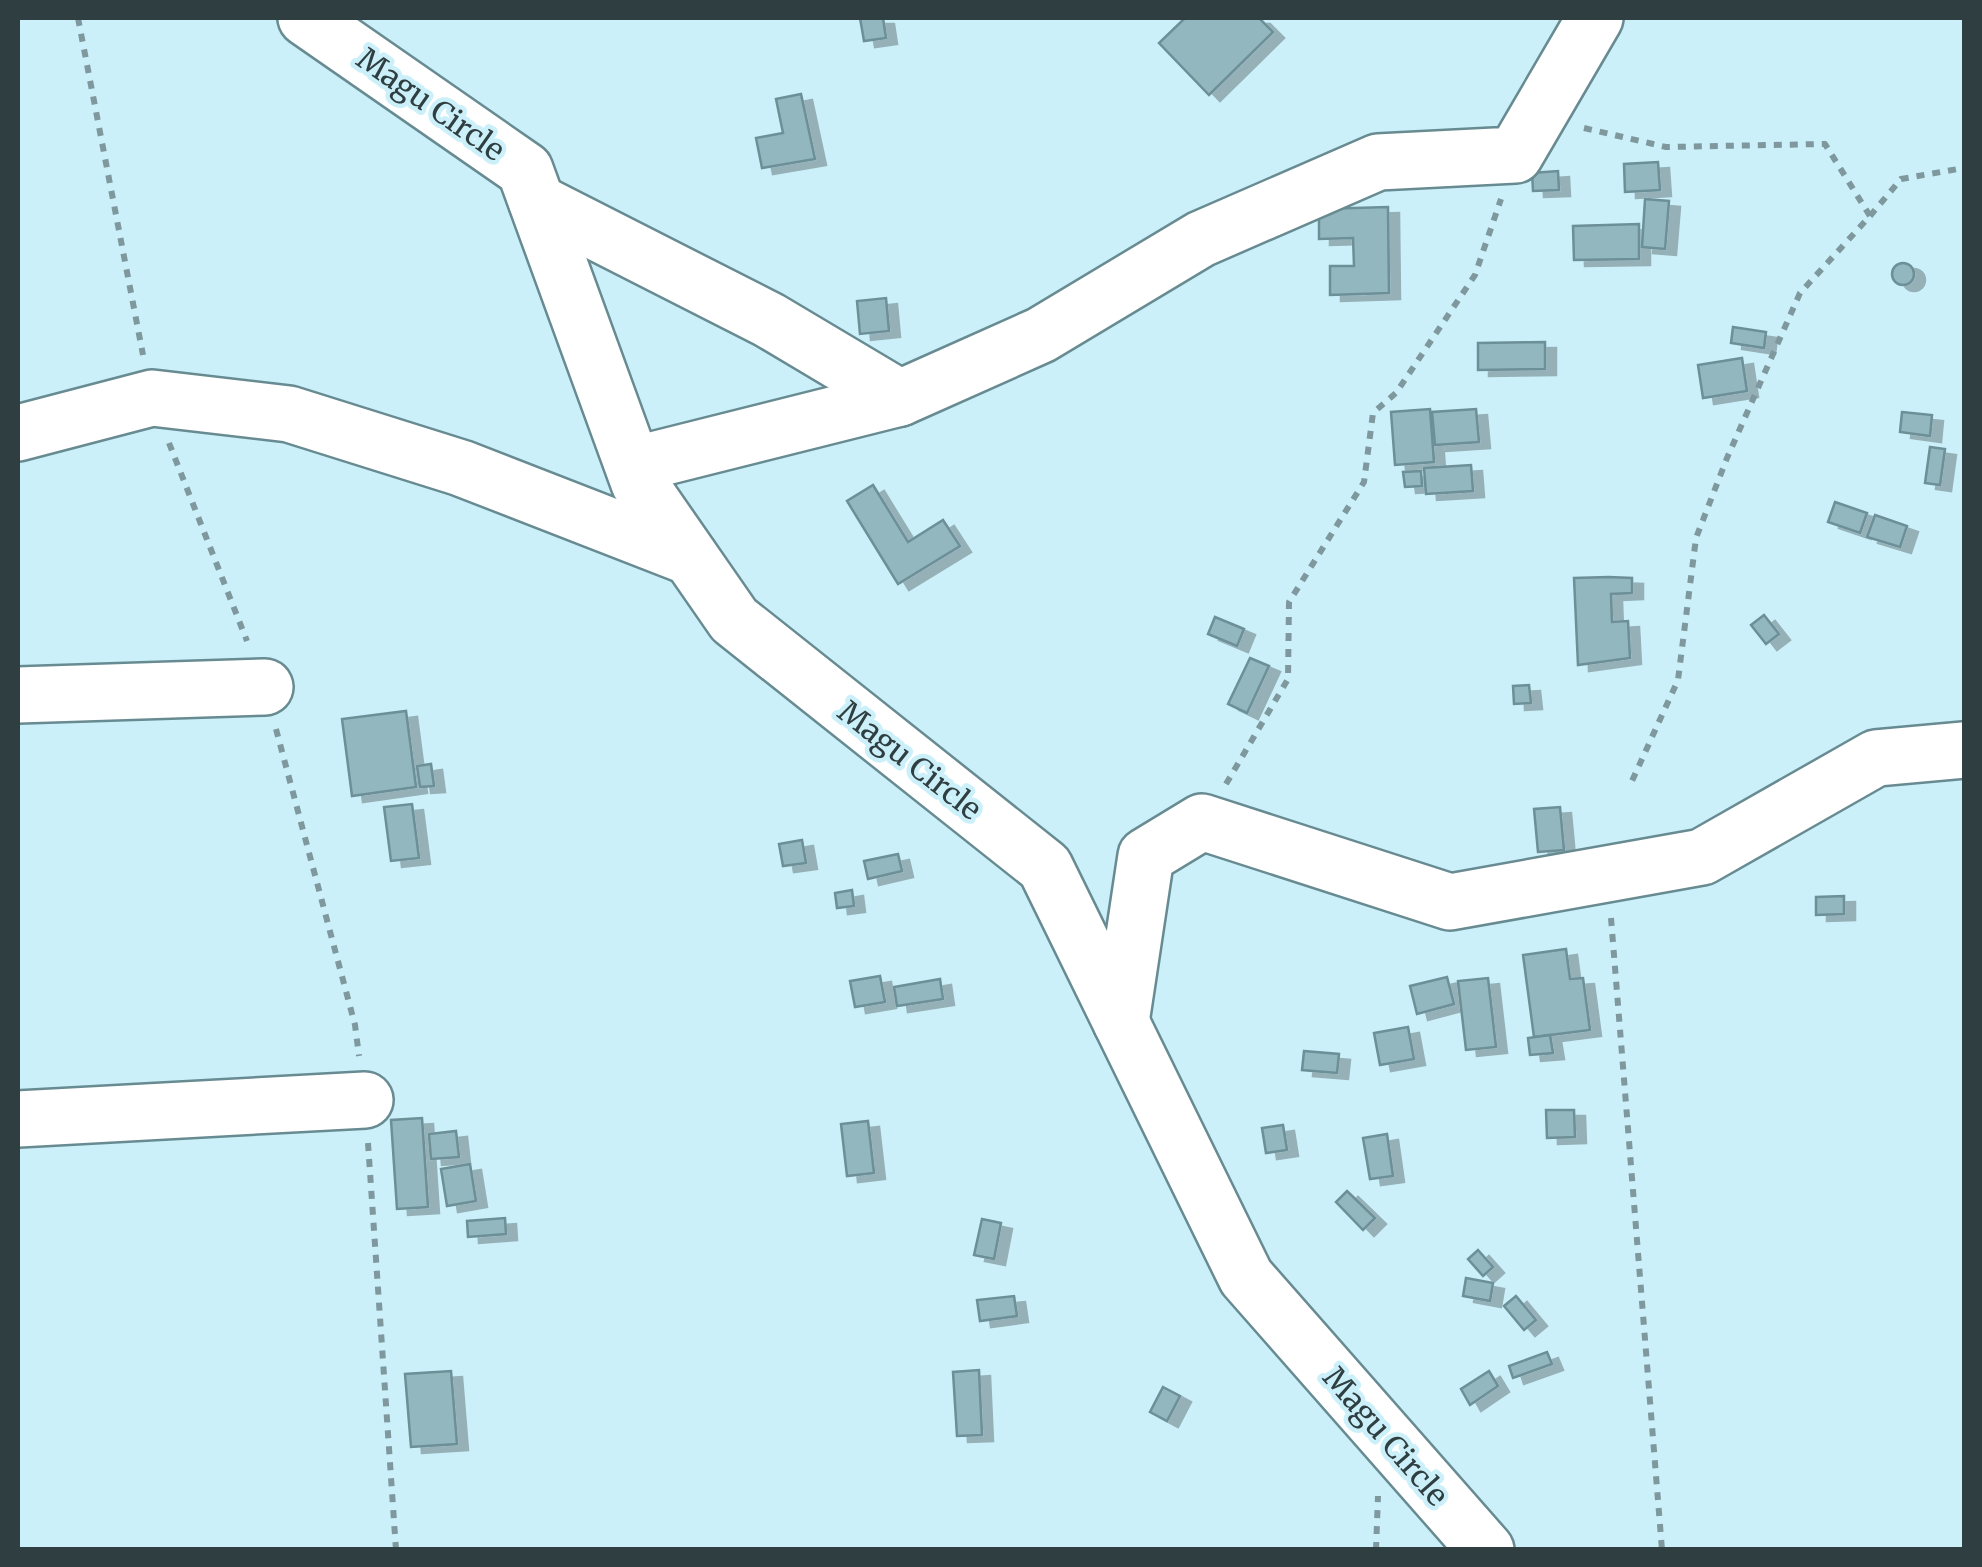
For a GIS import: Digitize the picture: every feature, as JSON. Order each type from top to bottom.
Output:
[{"type":"street","name":"Magu Circle","points":[[306,18],[525,170],[639,482],[690,557],[734,620],[1045,867],[1246,1277],[1486,1550]]},
{"type":"street","points":[[632,464],[900,398],[1041,336],[1202,239],[1378,162],[1515,156],[1595,18]]},
{"type":"street","points":[[537,202],[770,320],[900,398]]},
{"type":"street","points":[[18,433],[152,398],[289,414],[461,468],[690,557]]},
{"type":"street","points":[[18,695],[265,687]]},
{"type":"street","points":[[1121,1022],[1146,856],[1202,822],[1450,902],[1702,858],[1876,758],[1964,750]]},
{"type":"street","points":[[18,1119],[365,1100]]},
{"type":"path","points":[[78,18],[152,398],[265,687],[355,1026],[365,1100],[396,1550]]},
{"type":"path","points":[[1572,136],[1588,126],[1666,147],[1825,144],[1870,216]]},
{"type":"path","points":[[1220,795],[1288,679],[1289,602],[1364,482],[1373,413],[1396,393],[1475,275],[1515,156]]},
{"type":"path","points":[[1632,781],[1678,680],[1696,538],[1800,293],[1902,179],[1964,168]]},
{"type":"path","points":[[1608,876],[1662,1550]]},
{"type":"building","points":[[860,18],[883,18],[886,38],[864,41]]},
{"type":"building","points":[[1185,18],[1259,18],[1273,32],[1209,95],[1159,43]]},
{"type":"building","points":[[801,94],[815,159],[762,168],[756,138],[783,133],[776,99]]},
{"type":"building","points":[[1658,162],[1660,190],[1625,192],[1624,164]]},
{"type":"building","points":[[1558,171],[1559,190],[1533,191],[1532,173]]},
{"type":"building","points":[[1645,199],[1669,201],[1665,249],[1642,247]]},
{"type":"building","points":[[1388,207],[1389,293],[1330,295],[1330,266],[1354,266],[1353,238],[1319,239],[1319,209]]},
{"type":"building","points":[[1639,224],[1639,259],[1574,260],[1573,226]]},
{"type":"building","points":[[1903,263],[1914,274],[1903,285],[1892,274]]},
{"type":"building","points":[[886,298],[889,331],[860,334],[857,301]]},
{"type":"building","points":[[1733,327],[1766,332],[1764,348],[1731,343]]},
{"type":"building","points":[[1545,342],[1545,369],[1478,370],[1478,343]]},
{"type":"building","points":[[1742,358],[1747,391],[1703,398],[1698,365]]},
{"type":"building","points":[[1430,409],[1434,462],[1395,465],[1391,412]]},
{"type":"building","points":[[1476,409],[1479,442],[1435,445],[1432,412]]},
{"type":"building","points":[[1902,412],[1932,415],[1930,436],[1900,432]]},
{"type":"building","points":[[1930,447],[1945,449],[1940,485],[1925,483]]},
{"type":"building","points":[[1471,465],[1473,491],[1426,494],[1424,468]]},
{"type":"building","points":[[1421,471],[1422,486],[1405,487],[1403,472]]},
{"type":"building","points":[[873,485],[908,542],[943,520],[960,546],[898,584],[847,501]]},
{"type":"building","points":[[1835,502],[1867,513],[1860,533],[1828,522]]},
{"type":"building","points":[[1875,515],[1907,526],[1900,547],[1867,537]]},
{"type":"building","points":[[1574,578],[1632,578],[1632,593],[1611,594],[1612,622],[1628,621],[1630,658],[1578,665]]},
{"type":"building","points":[[1764,615],[1779,634],[1766,644],[1751,625]]},
{"type":"building","points":[[1215,617],[1244,629],[1237,646],[1208,634]]},
{"type":"building","points":[[1250,658],[1269,666],[1247,713],[1228,704]]},
{"type":"building","points":[[1529,685],[1531,703],[1514,704],[1513,686]]},
{"type":"building","points":[[406,711],[416,787],[352,796],[342,719]]},
{"type":"building","points":[[431,764],[434,786],[420,787],[417,766]]},
{"type":"building","points":[[412,804],[419,858],[391,861],[384,807]]},
{"type":"building","points":[[1560,807],[1564,850],[1538,852],[1534,809]]},
{"type":"building","points":[[802,840],[806,863],[783,866],[779,844]]},
{"type":"building","points":[[898,854],[902,871],[868,879],[864,861]]},
{"type":"building","points":[[852,890],[854,906],[837,908],[835,893]]},
{"type":"building","points":[[1844,896],[1844,914],[1816,915],[1816,897]]},
{"type":"building","points":[[1566,949],[1570,979],[1583,978],[1590,1030],[1534,1037],[1523,955]]},
{"type":"building","points":[[880,976],[885,1002],[855,1007],[850,981]]},
{"type":"building","points":[[1447,977],[1454,1004],[1417,1014],[1410,986]]},
{"type":"building","points":[[1488,978],[1496,1047],[1466,1050],[1458,981]]},
{"type":"building","points":[[940,979],[943,999],[897,1006],[894,987]]},
{"type":"building","points":[[1408,1027],[1414,1059],[1380,1065],[1374,1033]]},
{"type":"building","points":[[1550,1035],[1553,1053],[1530,1055],[1528,1038]]},
{"type":"building","points":[[1304,1051],[1339,1054],[1337,1073],[1302,1070]]},
{"type":"building","points":[[1546,1110],[1574,1110],[1575,1137],[1547,1138]]},
{"type":"building","points":[[422,1118],[428,1207],[397,1209],[391,1120]]},
{"type":"building","points":[[868,1121],[874,1173],[847,1176],[841,1124]]},
{"type":"building","points":[[1283,1125],[1287,1150],[1266,1153],[1262,1128]]},
{"type":"building","points":[[456,1131],[459,1157],[431,1159],[429,1134]]},
{"type":"building","points":[[1387,1134],[1393,1176],[1370,1179],[1363,1138]]},
{"type":"building","points":[[470,1164],[476,1201],[447,1206],[441,1169]]},
{"type":"building","points":[[1347,1191],[1375,1218],[1363,1230],[1336,1202]]},
{"type":"building","points":[[505,1218],[506,1234],[468,1237],[467,1221]]},
{"type":"building","points":[[982,1219],[1001,1223],[994,1259],[974,1255]]},
{"type":"building","points":[[1478,1250],[1493,1267],[1483,1276],[1468,1259]]},
{"type":"building","points":[[1466,1278],[1493,1283],[1490,1301],[1463,1296]]},
{"type":"building","points":[[1014,1296],[1017,1316],[980,1321],[977,1300]]},
{"type":"building","points":[[1516,1296],[1536,1320],[1524,1330],[1504,1306]]},
{"type":"building","points":[[1547,1352],[1552,1364],[1513,1378],[1509,1366]]},
{"type":"building","points":[[979,1370],[982,1435],[957,1436],[953,1372]]},
{"type":"building","points":[[451,1371],[457,1444],[411,1447],[405,1374]]},
{"type":"building","points":[[1489,1371],[1498,1386],[1470,1405],[1461,1389]]},
{"type":"building","points":[[1163,1387],[1180,1396],[1167,1421],[1150,1412]]}]
